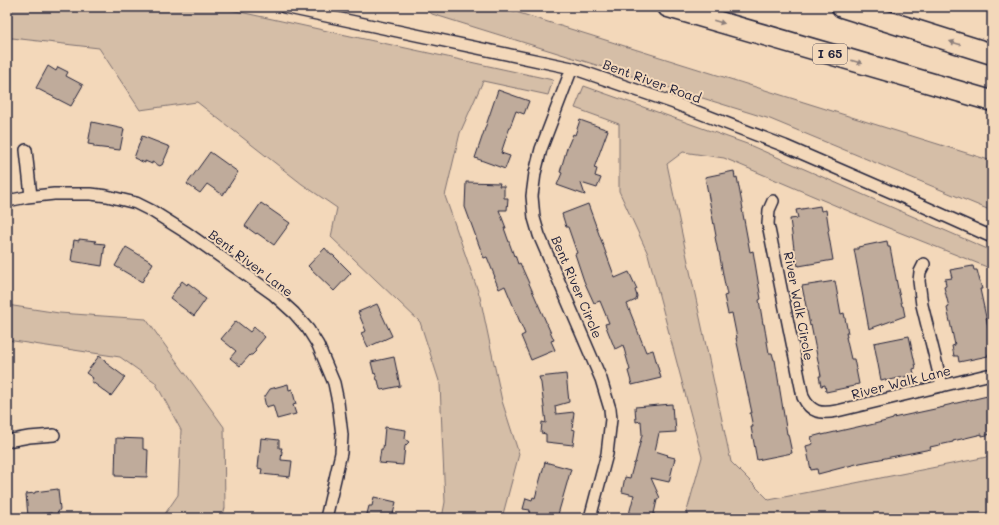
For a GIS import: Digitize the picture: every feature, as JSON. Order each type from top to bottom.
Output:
[{"type":"highway","name":"I 65","points":[[668,7],[992,101]]},
{"type":"highway","points":[[842,7],[992,54]]},
{"type":"street","name":"Bent River Road","points":[[284,7],[572,68],[674,103],[785,146],[992,237]]},
{"type":"street","name":"Bent River Circle","points":[[572,68],[541,150],[535,173],[532,196],[534,218],[539,235],[601,380],[610,409],[611,419],[607,454],[590,518]]},
{"type":"street","points":[[26,150],[31,196]]},
{"type":"street","name":"Bent River Lane","points":[[7,201],[31,196],[54,194],[107,196],[136,203],[152,211],[187,233],[273,294],[304,324],[318,345],[334,383],[340,418],[342,436],[341,453],[326,518]]},
{"type":"street","name":"River Walk Circle","points":[[773,201],[769,210],[768,224],[803,397],[807,405],[815,411]]},
{"type":"street","points":[[924,264],[920,272],[919,281],[922,305],[942,386]]},
{"type":"street","name":"River Walk Lane","points":[[815,411],[826,413],[837,411],[992,375]]},
{"type":"street","points":[[7,441],[54,434]]},
{"type":"shaded area","points":[[7,7],[217,7],[553,80],[548,95],[483,81],[460,133],[445,196],[480,297],[502,401],[519,454],[502,518],[442,518],[445,502],[440,384],[420,322],[331,237],[337,208],[302,184],[197,102],[140,110],[99,48],[12,38],[7,39]]},
{"type":"shaded area","points":[[423,7],[500,7],[992,161],[992,211],[770,119],[432,14]]},
{"type":"shaded area","points":[[584,86],[747,144],[992,251],[992,269],[886,227],[724,158],[683,152],[667,164],[731,462],[769,500],[992,456],[992,518],[685,518],[702,457],[648,254],[619,191],[619,124],[575,108]]},
{"type":"shaded area","points":[[7,305],[59,313],[146,319],[224,427],[225,508],[222,518],[162,518],[178,495],[181,430],[155,382],[120,357],[7,340]]},
{"type":"building","points":[[48,66],[56,71],[58,67],[68,72],[66,76],[83,85],[71,106],[36,88]]},
{"type":"building","points":[[498,90],[529,101],[524,114],[516,111],[506,138],[501,153],[510,156],[505,169],[475,158]]},
{"type":"building","points":[[580,120],[608,130],[594,168],[597,169],[595,176],[601,178],[597,188],[581,183],[585,195],[557,185],[562,173],[560,172],[567,148],[573,134],[575,135]]},
{"type":"building","points":[[92,122],[124,129],[120,150],[94,147],[94,145],[88,144]]},
{"type":"building","points":[[142,136],[170,147],[162,165],[160,166],[152,162],[152,164],[145,161],[145,163],[134,158]]},
{"type":"building","points":[[210,152],[238,172],[223,195],[207,184],[200,193],[187,184]]},
{"type":"building","points":[[734,171],[735,178],[737,177],[750,252],[753,251],[761,299],[759,300],[763,324],[769,353],[772,353],[775,360],[787,434],[792,453],[757,460],[751,427],[753,427],[750,413],[752,413],[732,313],[728,314],[724,296],[727,295],[705,177]]},
{"type":"building","points":[[466,182],[500,183],[499,186],[504,186],[504,198],[508,198],[507,210],[499,210],[506,228],[504,228],[514,256],[515,255],[518,264],[520,263],[554,340],[551,341],[555,350],[531,360],[521,336],[525,334],[505,286],[499,289],[487,257],[484,258],[483,256],[465,207]]},
{"type":"building","points":[[261,203],[290,223],[274,245],[245,226]]},
{"type":"building","points":[[588,204],[615,278],[629,272],[637,289],[635,290],[637,296],[636,300],[627,304],[646,352],[653,350],[661,378],[632,385],[628,371],[630,370],[623,345],[615,349],[605,324],[609,323],[600,301],[594,303],[584,281],[575,254],[577,253],[562,214]]},
{"type":"building","points":[[820,206],[821,211],[826,210],[833,260],[798,266],[790,219],[798,218],[796,210]]},
{"type":"building","points":[[79,239],[96,241],[95,243],[105,244],[102,266],[71,261],[74,240],[79,241]]},
{"type":"building","points":[[887,241],[888,247],[890,247],[905,316],[869,329],[854,249]]},
{"type":"building","points":[[126,247],[153,263],[142,282],[115,266]]},
{"type":"building","points":[[325,248],[351,273],[334,291],[308,266]]},
{"type":"building","points":[[973,266],[974,270],[977,270],[982,289],[980,289],[992,353],[988,354],[988,356],[959,362],[958,356],[954,356],[952,346],[955,345],[947,308],[949,307],[944,287],[946,286],[945,279],[952,278],[950,270]]},
{"type":"building","points":[[182,281],[187,285],[188,283],[200,292],[199,294],[206,299],[194,316],[170,298]]},
{"type":"building","points":[[835,281],[841,314],[844,313],[848,333],[846,333],[846,337],[851,359],[854,359],[859,384],[826,392],[825,385],[821,386],[819,376],[821,376],[802,286]]},
{"type":"building","points":[[377,304],[392,336],[368,347],[361,333],[366,331],[358,312]]},
{"type":"building","points":[[236,321],[250,332],[254,327],[265,337],[255,349],[256,351],[240,366],[230,358],[236,351],[221,339]]},
{"type":"building","points":[[909,336],[916,368],[913,369],[914,375],[885,381],[885,379],[881,380],[874,343]]},
{"type":"building","points":[[99,356],[125,377],[111,396],[91,381],[93,378],[86,373]]},
{"type":"building","points":[[394,357],[400,386],[381,390],[375,373],[374,374],[371,362]]},
{"type":"building","points":[[566,374],[569,402],[555,406],[556,414],[574,412],[572,429],[575,430],[573,445],[546,442],[546,434],[541,433],[542,422],[546,423],[539,377]]},
{"type":"building","points":[[288,384],[289,390],[292,389],[296,404],[293,405],[296,414],[277,419],[273,405],[266,407],[264,398],[270,389]]},
{"type":"building","points":[[992,395],[992,434],[982,436],[982,434],[930,447],[931,449],[860,463],[818,474],[817,469],[811,470],[806,446],[813,444],[811,437],[866,426],[893,418]]},
{"type":"building","points":[[672,404],[676,432],[659,433],[655,451],[675,458],[669,482],[651,478],[660,498],[657,500],[653,518],[628,518],[634,495],[622,492],[625,477],[630,478],[642,435],[641,421],[636,422],[635,407]]},
{"type":"building","points":[[385,427],[406,430],[405,439],[409,442],[405,446],[403,465],[379,463],[381,449],[383,449]]},
{"type":"building","points":[[116,438],[143,439],[143,449],[148,450],[147,477],[115,476]]},
{"type":"building","points":[[261,438],[279,440],[279,448],[282,448],[281,460],[292,461],[290,477],[261,474],[262,469],[258,468]]},
{"type":"building","points":[[545,462],[571,469],[557,518],[528,518],[530,510],[523,509],[526,498],[532,500],[533,497],[535,498]]},
{"type":"building","points":[[58,489],[60,509],[57,514],[51,513],[28,516],[26,494]]},
{"type":"building","points":[[374,497],[396,502],[392,518],[366,518],[369,506],[372,506]]}]
